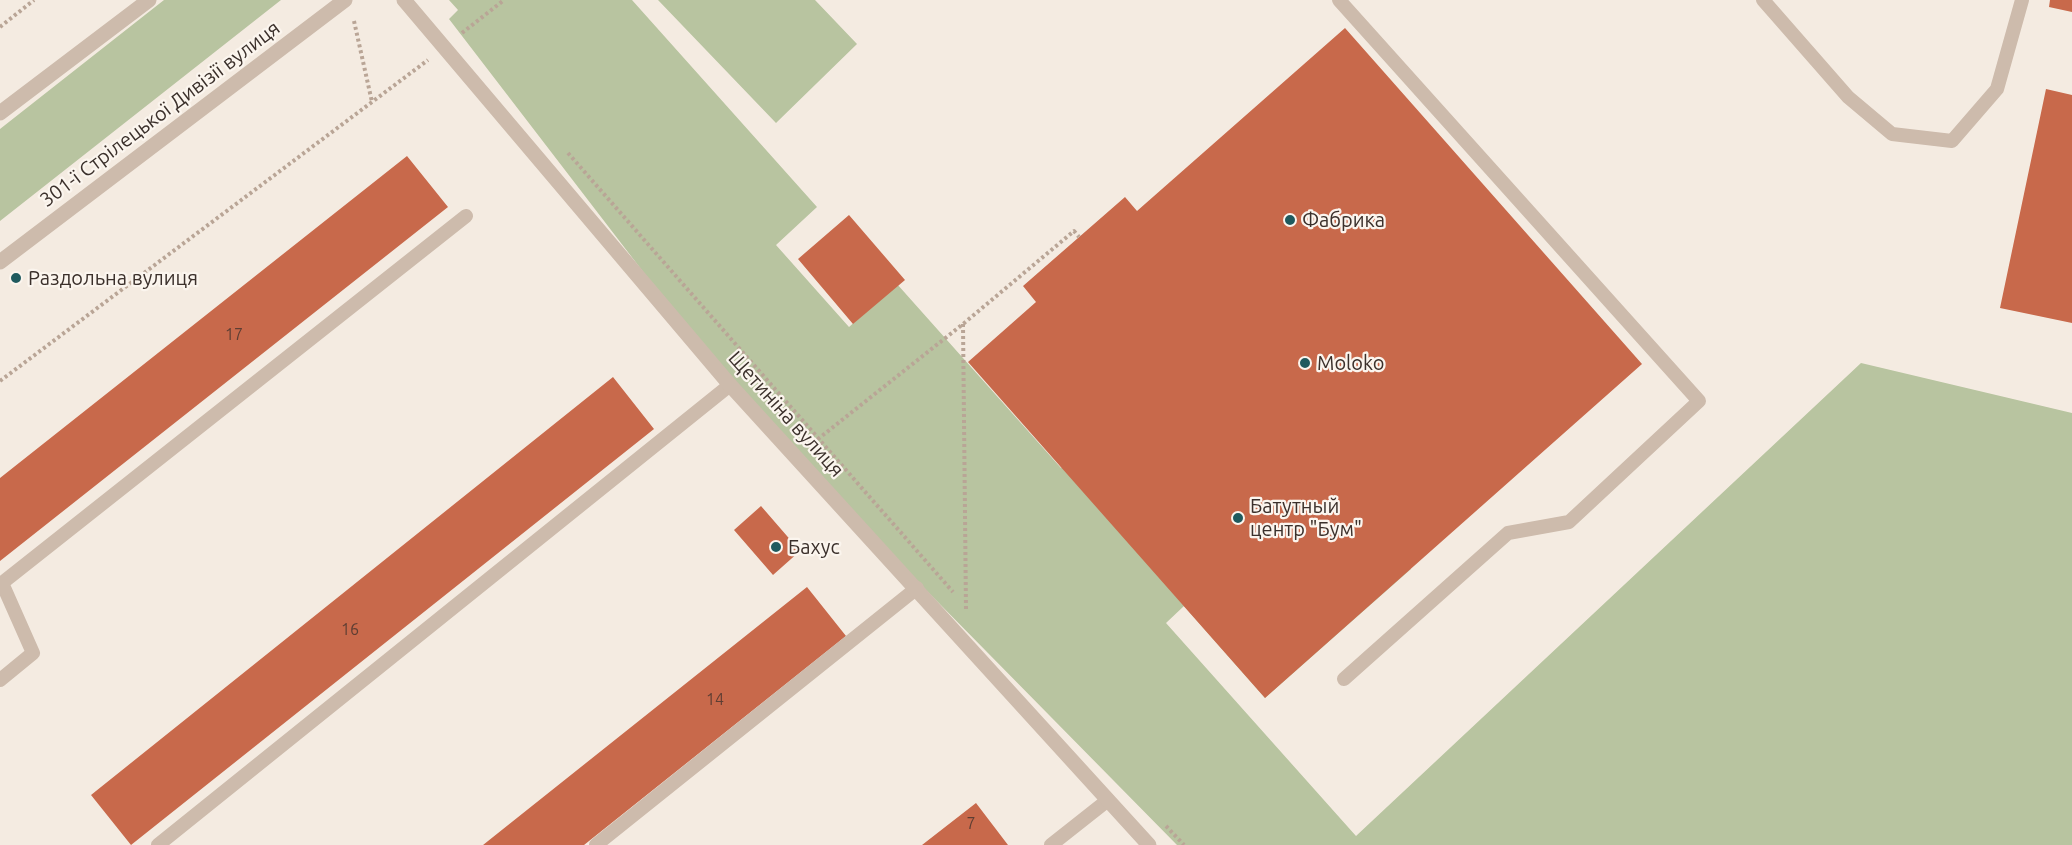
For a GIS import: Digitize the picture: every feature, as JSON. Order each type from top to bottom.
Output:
[{"type":"street","points":[[0,113],[149,0]]},
{"type":"street","name":"Щетиніна вулиця","points":[[404,0],[730,385],[1149,845]]},
{"type":"street","name":"301-ї Стрілецької Дивізії вулиця","points":[[0,262],[342,2]]},
{"type":"lane","points":[[1339,0],[1699,401],[1569,522],[1508,533],[1344,679]]},
{"type":"lane","points":[[1763,0],[1848,97],[1892,134],[1952,141],[1997,89],[2022,0]]},
{"type":"lane","points":[[0,680],[33,653],[2,583],[466,216]]},
{"type":"lane","points":[[158,845],[730,385]]},
{"type":"lane","points":[[596,845],[917,588]]},
{"type":"lane","points":[[1051,845],[1108,800]]},
{"type":"path","points":[[0,27],[34,0]]},
{"type":"path","points":[[0,381],[444,48],[504,0]]},
{"type":"path","points":[[342,2],[354,21],[372,102]]},
{"type":"path","points":[[464,32],[472,41]]},
{"type":"path","points":[[562,147],[974,616]]},
{"type":"path","points":[[795,457],[963,324],[1074,231],[1079,237]]},
{"type":"path","points":[[963,324],[967,647]]},
{"type":"path","points":[[1159,819],[1184,845]]},
{"type":"green space","points":[[164,0],[281,0],[0,221],[0,129]]},
{"type":"green space","points":[[449,0],[632,0],[817,207],[776,245],[849,327],[897,284],[1061,468],[1217,334],[1411,569],[1265,698],[1184,606],[1166,623],[1356,836],[1861,363],[2072,413],[2072,845],[1177,845],[795,457],[730,385],[449,19],[458,10]]},
{"type":"green space","points":[[658,0],[815,0],[857,44],[776,123]]},
{"type":"building","points":[[2050,0],[2072,0],[2072,12],[2049,7]]},
{"type":"building","name":"Moloko","points":[[1345,28],[1642,364],[1265,698],[968,362],[1036,302],[1023,286],[1125,197],[1137,211]]},
{"type":"building","points":[[2046,89],[2072,95],[2072,323],[2000,308]]},
{"type":"building","points":[[407,156],[448,207],[0,561],[0,478]]},
{"type":"building","points":[[849,215],[905,280],[853,324],[798,259]]},
{"type":"building","points":[[613,377],[654,429],[131,845],[91,795]]},
{"type":"building","points":[[761,506],[800,551],[773,575],[734,530]]},
{"type":"building","points":[[807,587],[846,636],[584,845],[483,845]]},
{"type":"building","points":[[976,803],[1008,845],[922,845]]},
{"type":"place","name":"Фабрика","points":[[1290,220]]},
{"type":"place","name":"Раздольна вулиця","points":[[16,278]]},
{"type":"place","name":"Moloko","points":[[1305,363]]},
{"type":"place","name":"Батутный центр \"Бум\"","points":[[1238,518]]},
{"type":"place","name":"Бахус","points":[[776,547]]}]
